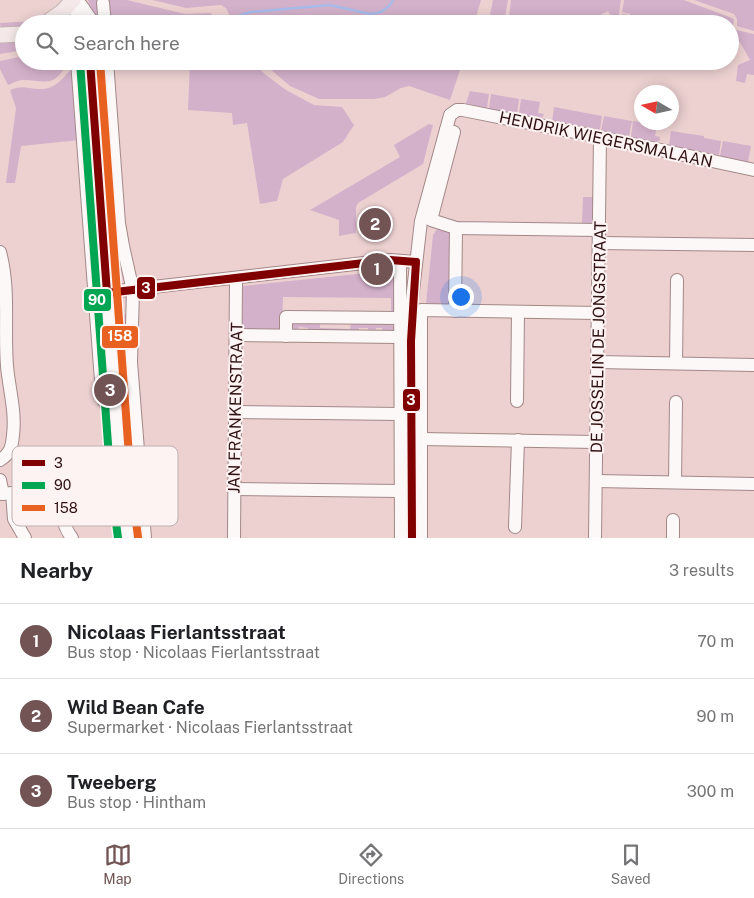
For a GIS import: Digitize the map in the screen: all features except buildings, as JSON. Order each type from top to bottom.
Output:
[{"type":"main road","points":[[60,15],[78,7]]},
{"type":"main road","points":[[0,35],[15,34]]},
{"type":"street","points":[[103,2],[104,15]]},
{"type":"street","points":[[78,70],[121,446]]},
{"type":"street","points":[[91,70],[105,293]]},
{"type":"street","points":[[97,70],[109,401],[118,446]]},
{"type":"street","points":[[109,70],[119,223],[133,290],[131,362],[138,446]]},
{"type":"street","name":"HENDRIK WIEGERSMALAAN","points":[[446,130],[450,115],[457,110],[600,137],[754,170]]},
{"type":"street","points":[[412,538],[411,341],[416,262],[421,221],[446,130],[454,132],[431,220],[456,228],[599,230]]},
{"type":"street","name":"DE JOSSELIN DE JONGSTRAAT","points":[[595,538],[600,137]]},
{"type":"street","points":[[455,311],[456,228]]},
{"type":"street","points":[[599,243],[754,245]]},
{"type":"street","points":[[0,252],[4,275],[7,366],[14,420],[9,455],[0,460]]},
{"type":"street","points":[[105,293],[390,260],[416,262]]},
{"type":"street","points":[[400,260],[401,538]]},
{"type":"street","name":"JAN FRANKENSTRAAT","points":[[234,538],[236,279]]},
{"type":"street","points":[[676,280],[676,363]]},
{"type":"street","points":[[421,538],[421,310],[598,313]]},
{"type":"street","points":[[517,401],[518,312]]},
{"type":"street","points":[[286,336],[286,317],[400,318]]},
{"type":"street","points":[[236,335],[399,337]]},
{"type":"street","points":[[598,362],[754,365]]},
{"type":"street","points":[[675,482],[676,402]]},
{"type":"street","points":[[235,412],[400,414]]},
{"type":"street","points":[[421,439],[596,442]]},
{"type":"street","points":[[515,527],[518,440]]},
{"type":"street","points":[[0,480],[12,513]]},
{"type":"street","points":[[596,481],[754,484]]},
{"type":"street","points":[[234,489],[400,491]]},
{"type":"street","points":[[673,520],[673,538]]},
{"type":"street","points":[[18,526],[25,538]]},
{"type":"street","points":[[64,526],[72,538]]},
{"type":"shaded area","points":[[88,0],[101,0],[100,15],[94,15]]},
{"type":"shaded area","points":[[109,0],[127,0],[185,14],[210,13],[212,15],[110,15]]},
{"type":"shaded area","points":[[152,0],[481,0],[477,15],[230,15],[226,8],[221,5],[186,8]]},
{"type":"shaded area","points":[[493,0],[508,0],[506,15],[490,15]]},
{"type":"shaded area","points":[[511,0],[621,0],[619,15],[610,15],[608,11],[600,15],[509,15]]},
{"type":"shaded area","points":[[624,0],[684,0],[724,15],[630,15],[622,12]]},
{"type":"shaded area","points":[[694,0],[754,0],[754,31],[739,27],[739,15]]},
{"type":"shaded area","points":[[15,22],[15,28],[1,29],[0,23]]},
{"type":"shaded area","points":[[739,31],[754,34],[754,75],[747,74],[745,83],[736,81],[739,65],[750,60],[740,42]]},
{"type":"shaded area","points":[[15,39],[15,52],[0,54],[0,40]]},
{"type":"shaded area","points":[[15,58],[15,70],[63,70],[52,80],[21,80],[8,85],[0,69],[0,61]]},
{"type":"shaded area","points":[[71,70],[80,140],[21,146],[15,183],[6,183],[16,108],[10,90],[21,87],[44,89],[53,86]]},
{"type":"shaded area","points":[[100,70],[102,70],[112,203],[110,203]]},
{"type":"shaded area","points":[[190,70],[261,70],[286,90],[314,105],[342,107],[354,125],[343,142],[283,179],[277,201],[260,204],[247,123],[233,125],[232,113],[188,110]]},
{"type":"shaded area","points":[[271,70],[460,70],[450,100],[409,86],[401,88],[385,97],[374,99],[319,99],[290,86]]},
{"type":"shaded area","points":[[470,91],[489,94],[487,108],[479,107],[475,109],[465,106]]},
{"type":"shaded area","points":[[491,94],[519,99],[517,114],[489,109]]},
{"type":"shaded area","points":[[521,99],[540,102],[538,113],[544,114],[542,117],[533,120],[530,117],[519,114]]},
{"type":"shaded area","points":[[554,107],[602,116],[600,130],[570,124],[567,127],[552,123]]},
{"type":"shaded area","points":[[604,116],[632,121],[629,136],[601,131]]},
{"type":"shaded area","points":[[633,121],[634,130],[656,130],[655,136],[660,137],[660,140],[654,144],[631,137]]},
{"type":"shaded area","points":[[429,124],[433,125],[423,164],[358,203],[356,207],[356,233],[339,236],[339,220],[310,210],[400,157],[394,145]]},
{"type":"shaded area","points":[[671,131],[704,136],[704,138],[721,141],[719,155],[693,150],[690,152],[669,146]]},
{"type":"shaded area","points":[[723,141],[751,146],[748,162],[720,156]]},
{"type":"shaded area","points":[[583,197],[593,197],[593,223],[582,223]]},
{"type":"shaded area","points":[[113,227],[116,227],[125,270],[116,270]]},
{"type":"shaded area","points":[[438,228],[452,231],[451,298],[449,305],[426,304],[433,235]]},
{"type":"shaded area","points":[[395,270],[394,311],[391,312],[391,298],[283,297],[282,335],[242,335],[243,286]]},
{"type":"shaded area","points":[[130,314],[135,446],[130,446],[120,315]]},
{"type":"shaded area","points":[[291,322],[320,322],[320,328],[350,329],[351,323],[392,323],[394,328],[392,332],[382,334],[382,328],[376,328],[375,334],[369,334],[368,328],[359,328],[358,334],[309,333],[308,328],[299,327],[298,333],[292,331]]},
{"type":"waterway","points":[[242,15],[250,12],[330,5],[370,14],[381,12],[393,0]]},
{"type":"transit line","name":"90","points":[[81,70],[108,446]]},
{"type":"transit line","name":"3","points":[[91,70],[107,293],[390,260],[416,262]]},
{"type":"transit line","name":"158","points":[[101,70],[128,446]]},
{"type":"transit line","name":"3","points":[[412,538],[411,341],[416,262]]},
{"type":"transit line","name":"90","points":[[116,526],[118,538]]},
{"type":"transit line","name":"158","points":[[137,526],[138,537]]},
{"type":"place","name":"Wild Bean Cafe","points":[[375,224]]},
{"type":"place","name":"Nicolaas Fierlantsstraat","points":[[377,269]]},
{"type":"place","name":"Tweeberg","points":[[110,390]]}]
